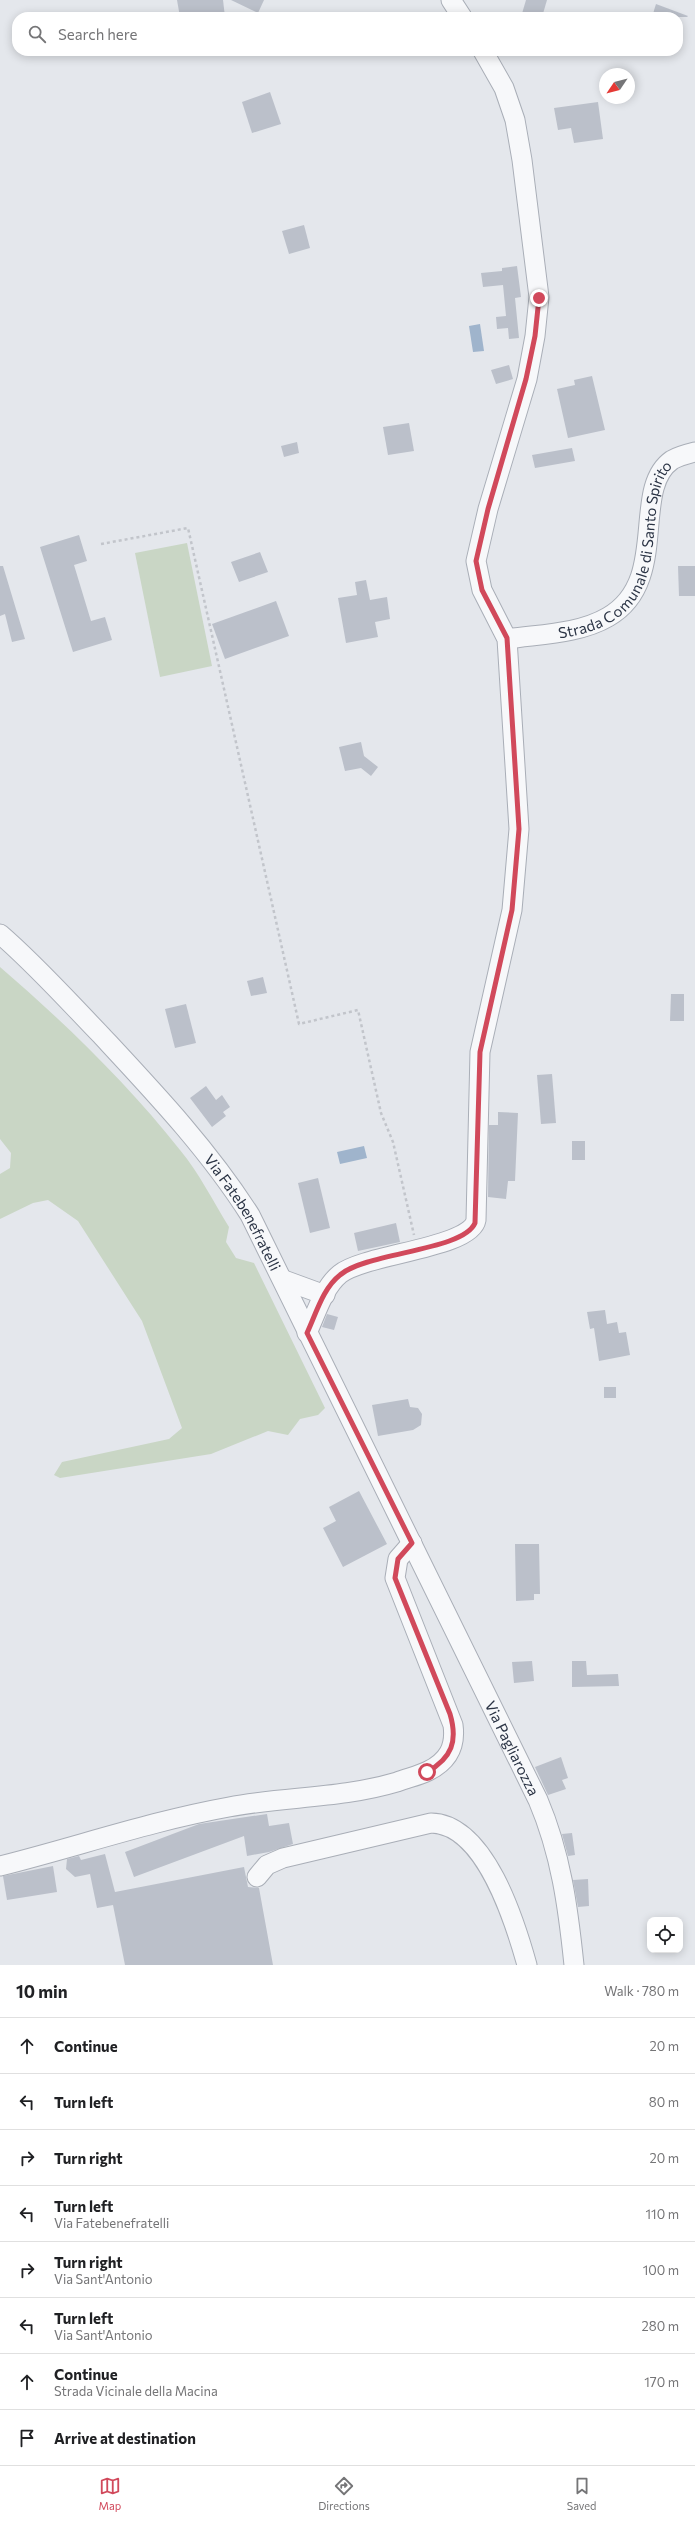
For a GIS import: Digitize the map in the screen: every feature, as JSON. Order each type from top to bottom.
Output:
[{"type":"street","points":[[451,0],[459,12]]},
{"type":"street","points":[[307,1333],[325,1295],[335,1279],[351,1267],[417,1249],[466,1232],[474,1226],[476,1220],[480,1052],[486,1017],[505,948],[514,900],[518,860],[518,804],[507,638],[482,590],[476,561],[488,509],[526,379],[534,341],[539,298],[524,176],[515,120],[504,88],[486,56]]},
{"type":"street","name":"Strada Comunale di Santo Spirito","points":[[507,638],[581,628],[607,618],[622,606],[630,596],[645,566],[653,497],[660,476],[672,460],[695,452]]},
{"type":"street","name":"Via Fatebenefratelli","points":[[0,934],[33,964],[110,1045],[206,1153],[250,1215],[284,1280],[307,1333],[412,1543]]},
{"type":"street","points":[[284,1280],[325,1295]]},
{"type":"street","points":[[0,1866],[203,1812],[258,1802],[329,1796],[377,1788],[420,1774],[442,1762],[452,1749],[454,1739],[453,1725],[395,1578],[398,1559],[412,1543]]},
{"type":"street","name":"Via Pagliarozza","points":[[412,1543],[534,1791],[550,1828],[565,1886],[574,1965]]},
{"type":"street","points":[[257,1877],[267,1865],[290,1856],[431,1823],[451,1826],[474,1847],[497,1884],[512,1917],[527,1965]]},
{"type":"path","points":[[101,544],[188,528],[298,1024],[358,1010],[381,1113],[393,1142],[417,1249]]},
{"type":"green space","points":[[187,543],[212,666],[160,677],[135,553]]},
{"type":"green space","points":[[0,967],[94,1054],[160,1125],[206,1187],[229,1227],[226,1242],[236,1258],[254,1263],[325,1408],[318,1415],[300,1419],[288,1435],[268,1431],[211,1454],[60,1478],[54,1475],[62,1462],[169,1439],[182,1428],[142,1321],[78,1221],[48,1200],[33,1203],[0,1219],[0,1174],[10,1168],[11,1153],[0,1139]]},
{"type":"water","points":[[480,324],[484,351],[473,352],[469,326]]},
{"type":"water","points":[[364,1146],[367,1158],[340,1164],[337,1152]]},
{"type":"building","points":[[177,0],[223,0],[224,12],[179,12]]},
{"type":"building","points":[[231,0],[264,0],[258,12]]},
{"type":"building","points":[[526,0],[547,0],[543,12],[522,12]]},
{"type":"building","points":[[656,4],[677,12],[654,12]]},
{"type":"building","points":[[270,92],[281,124],[252,133],[242,102]]},
{"type":"building","points":[[598,102],[603,139],[574,143],[571,128],[558,130],[554,108]]},
{"type":"building","points":[[304,225],[310,248],[289,254],[282,231]]},
{"type":"building","points":[[517,266],[521,297],[515,298],[519,338],[509,339],[508,328],[497,329],[496,317],[506,316],[503,285],[483,287],[481,273],[502,271],[502,268]]},
{"type":"building","points":[[509,365],[513,379],[496,384],[491,370]]},
{"type":"building","points":[[592,376],[605,430],[568,438],[557,389],[575,385],[574,380]]},
{"type":"building","points":[[409,423],[414,451],[388,455],[383,427]]},
{"type":"building","points":[[297,442],[299,453],[284,457],[281,446]]},
{"type":"building","points":[[572,448],[575,461],[535,468],[532,455]]},
{"type":"building","points":[[79,535],[87,561],[74,565],[91,621],[105,617],[112,640],[73,652],[40,547]]},
{"type":"building","points":[[260,552],[268,572],[239,582],[231,562]]},
{"type":"building","points":[[0,566],[3,566],[25,639],[12,642],[5,614],[0,616]]},
{"type":"building","points":[[678,566],[695,566],[695,596],[679,596]]},
{"type":"building","points":[[366,580],[370,600],[387,597],[390,619],[375,622],[378,637],[346,643],[338,598],[357,595],[355,582]]},
{"type":"building","points":[[276,601],[289,636],[225,659],[212,624]]},
{"type":"building","points":[[361,742],[364,756],[378,767],[371,776],[361,768],[345,771],[339,747]]},
{"type":"building","points":[[263,977],[267,993],[251,996],[247,981]]},
{"type":"building","points":[[671,994],[684,994],[684,1021],[670,1021]]},
{"type":"building","points":[[186,1004],[196,1043],[175,1048],[165,1009]]},
{"type":"building","points":[[552,1074],[556,1123],[541,1124],[537,1075]]},
{"type":"building","points":[[206,1086],[216,1100],[222,1095],[230,1107],[223,1112],[226,1116],[212,1127],[190,1098]]},
{"type":"building","points":[[498,1112],[518,1113],[515,1181],[508,1181],[506,1199],[488,1197],[489,1125],[498,1125]]},
{"type":"building","points":[[572,1141],[585,1141],[585,1160],[572,1160]]},
{"type":"building","points":[[318,1178],[330,1228],[310,1233],[298,1183]]},
{"type":"building","points":[[396,1223],[400,1242],[358,1251],[354,1233]]},
{"type":"building","points":[[605,1310],[607,1324],[617,1322],[619,1333],[626,1332],[630,1355],[599,1361],[594,1328],[590,1329],[587,1312]]},
{"type":"building","points":[[327,1314],[338,1317],[334,1330],[322,1327]]},
{"type":"building","points":[[604,1387],[616,1387],[616,1398],[604,1398]]},
{"type":"building","points":[[408,1399],[410,1407],[418,1408],[422,1414],[421,1425],[413,1430],[378,1436],[372,1405]]},
{"type":"building","points":[[359,1491],[387,1544],[343,1567],[323,1528],[336,1521],[329,1507]]},
{"type":"building","points":[[515,1544],[539,1544],[540,1594],[534,1594],[534,1600],[516,1601]]},
{"type":"building","points":[[532,1661],[534,1681],[514,1683],[512,1662]]},
{"type":"building","points":[[572,1661],[586,1661],[587,1675],[618,1674],[619,1686],[572,1687]]},
{"type":"building","points":[[561,1757],[568,1778],[562,1780],[566,1789],[548,1795],[535,1767]]},
{"type":"building","points":[[267,1814],[269,1826],[289,1823],[293,1844],[269,1852],[247,1856],[244,1836],[134,1877],[125,1852],[199,1824]]},
{"type":"building","points":[[572,1833],[575,1855],[568,1856],[562,1834]]},
{"type":"building","points":[[105,1854],[115,1892],[244,1867],[248,1887],[259,1888],[273,1965],[125,1965],[113,1905],[97,1908],[90,1874],[75,1877],[66,1869],[67,1859],[79,1856],[81,1860]]},
{"type":"building","points":[[53,1866],[57,1892],[7,1900],[3,1876]]},
{"type":"building","points":[[588,1879],[589,1906],[578,1907],[573,1880]]},
{"type":"route","points":[[427,1772],[436,1767],[450,1754],[454,1744],[455,1734],[450,1714],[398,1589],[394,1574],[398,1559],[412,1543],[307,1333],[321,1306],[330,1284],[339,1275],[351,1267],[364,1262],[428,1247],[455,1238],[474,1226],[476,1220],[478,1084],[480,1052],[484,1024],[505,948],[517,878],[519,845],[518,804],[507,638],[494,616],[482,590],[476,561],[488,509],[520,403],[532,354],[538,319],[539,298]]}]
